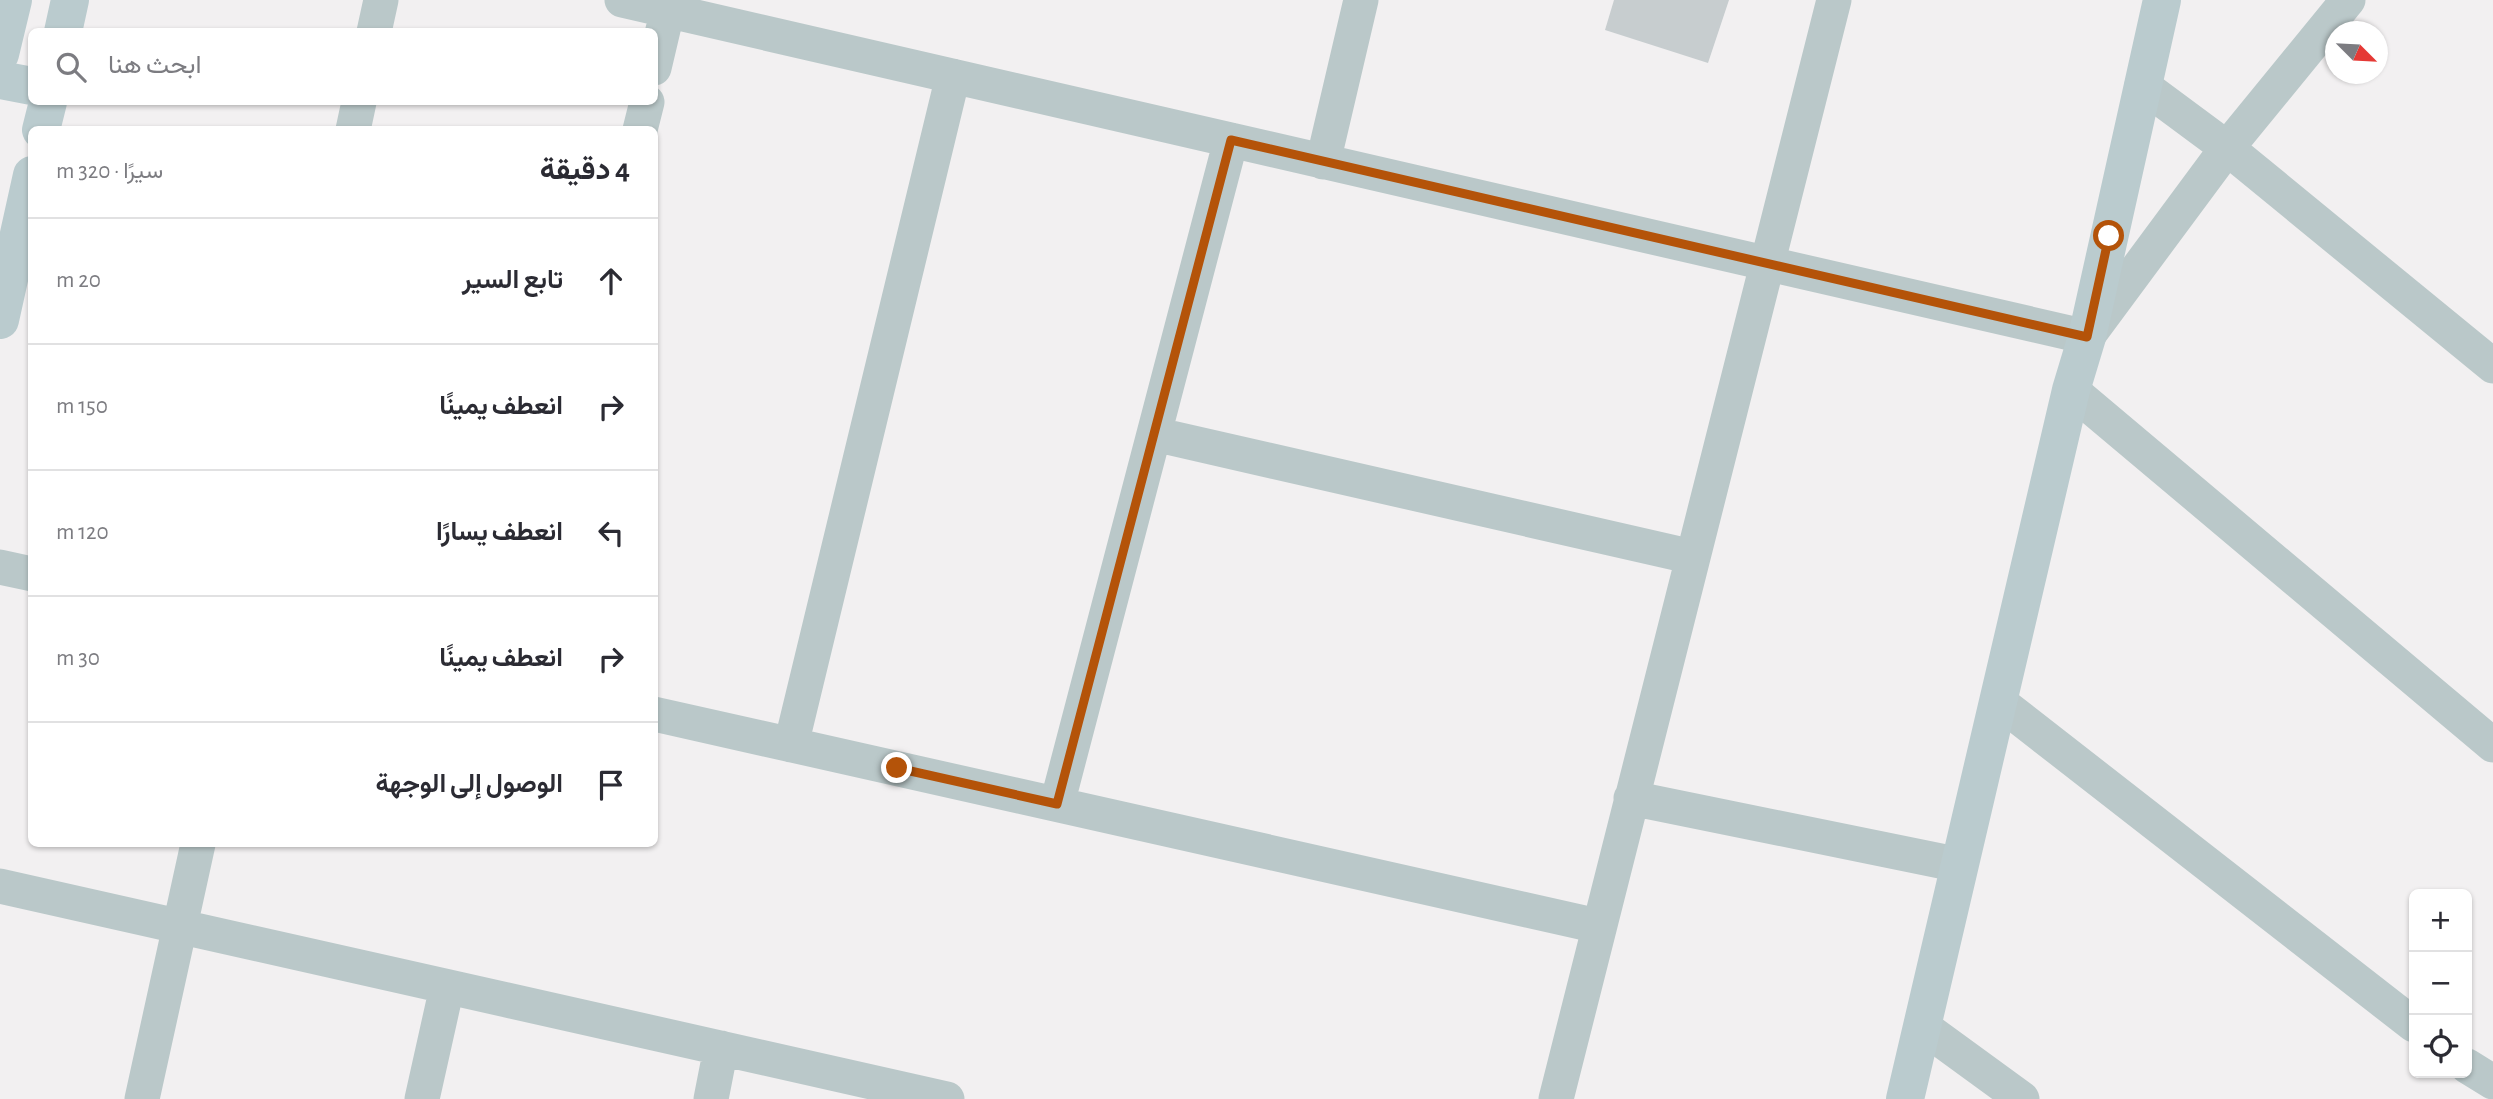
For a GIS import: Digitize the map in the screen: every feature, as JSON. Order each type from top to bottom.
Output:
[{"type":"street","points":[[0,54],[13,0]]},
{"type":"street","points":[[64,28],[70,0]]},
{"type":"street","points":[[375,28],[381,0]]},
{"type":"street","points":[[622,0],[669,5],[953,76],[2087,337]]},
{"type":"street","points":[[1324,162],[1361,0]]},
{"type":"street","points":[[1556,1099],[1834,0]]},
{"type":"street","points":[[1905,1099],[2071,390],[2087,337],[2162,0]]},
{"type":"street","points":[[2087,337],[2227,148],[2348,0]]},
{"type":"street","points":[[658,51],[669,5]]},
{"type":"street","points":[[791,744],[953,76]]},
{"type":"street","points":[[0,80],[28,85]]},
{"type":"street","points":[[2142,85],[2227,148],[2493,366]]},
{"type":"street","points":[[42,126],[47,105]]},
{"type":"street","points":[[354,126],[358,105]]},
{"type":"street","points":[[641,126],[646,105]]},
{"type":"street","points":[[1057,804],[1231,140]]},
{"type":"street","points":[[0,320],[28,193]]},
{"type":"street","points":[[2071,390],[2493,745]]},
{"type":"street","points":[[1154,434],[1693,557]]},
{"type":"street","points":[[0,567],[28,573]]},
{"type":"street","points":[[1998,701],[2409,1021]]},
{"type":"street","points":[[658,715],[1598,926]]},
{"type":"street","points":[[1631,799],[1960,865]]},
{"type":"street","points":[[142,1099],[197,847]]},
{"type":"street","points":[[0,886],[947,1099]]},
{"type":"street","points":[[422,1099],[447,987]]},
{"type":"street","points":[[1922,1027],[2022,1099]]},
{"type":"street","points":[[710,1099],[721,1048]]},
{"type":"street","points":[[2472,1069],[2493,1082]]},
{"type":"building","points":[[1614,0],[1729,0],[1708,63],[1605,30]]},
{"type":"route","points":[[897,768],[1057,804],[1231,140],[2087,337],[2109,236]]}]
